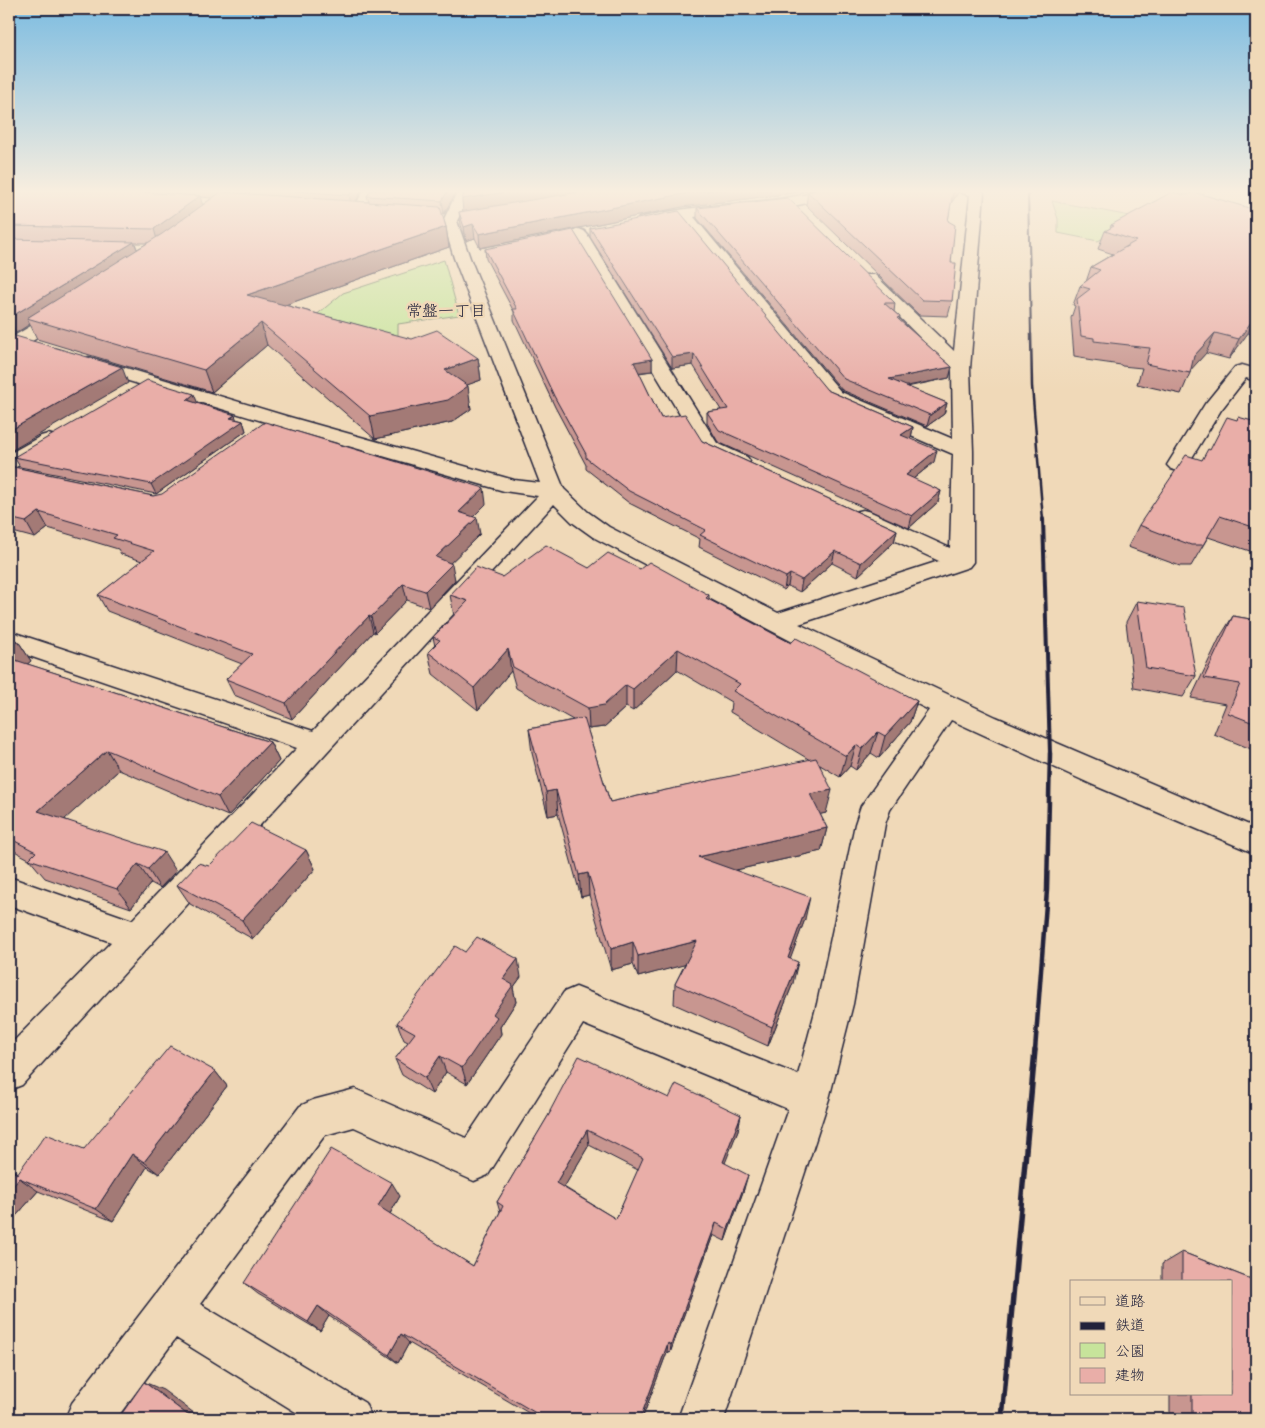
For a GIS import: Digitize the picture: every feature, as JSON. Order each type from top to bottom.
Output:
[{"type":"street","points":[[471,257],[554,491],[580,518],[601,532],[776,623],[946,707],[1050,754],[1256,841]]},
{"type":"street","points":[[596,257],[710,447],[754,468]]},
{"type":"street","points":[[719,257],[834,396],[963,451]]},
{"type":"street","points":[[961,562],[963,451],[961,369],[971,257]]},
{"type":"street","points":[[855,264],[961,369]]},
{"type":"street","points":[[12,342],[75,306]]},
{"type":"street","points":[[12,342],[57,353],[279,420],[512,486],[554,491]]},
{"type":"street","points":[[1178,465],[1212,408],[1242,371],[1255,372]]},
{"type":"street","points":[[125,394],[150,380]]},
{"type":"street","points":[[255,436],[279,420]]},
{"type":"street","points":[[9,463],[67,429]]},
{"type":"street","points":[[9,1072],[138,937],[554,491]]},
{"type":"street","points":[[844,509],[961,562]]},
{"type":"street","points":[[776,623],[961,562]]},
{"type":"street","points":[[9,640],[319,744]]},
{"type":"street","points":[[701,1419],[810,1099],[835,1004],[876,806],[946,707]]},
{"type":"street","points":[[9,891],[138,937]]},
{"type":"street","points":[[88,1419],[313,1119],[355,1108],[474,1161],[576,1004],[810,1099]]},
{"type":"street","points":[[170,1310],[349,1419]]},
{"type":"green space","points":[[444,260],[459,315],[398,324],[398,342],[303,326],[343,293]]},
{"type":"building","points":[[9,257],[110,257],[9,318]]},
{"type":"building","points":[[126,257],[359,257],[247,295],[412,339],[437,330],[478,358],[445,370],[468,386],[448,400],[370,416],[261,323],[204,370],[27,318]]},
{"type":"building","points":[[489,257],[589,257],[652,359],[634,362],[661,418],[685,414],[702,441],[897,530],[861,563],[835,551],[802,580],[790,574],[786,577],[700,535],[706,530],[629,491],[586,458],[586,454],[554,396],[513,309],[517,309]]},
{"type":"building","points":[[608,257],[717,257],[827,390],[913,427],[901,435],[937,450],[906,475],[941,491],[912,516],[719,430],[707,412],[728,409],[694,354],[672,357]]},
{"type":"building","points":[[739,257],[848,257],[895,303],[884,303],[900,317],[897,318],[952,367],[889,379],[947,403],[930,415],[844,379]]},
{"type":"building","points":[[876,257],[952,257],[951,263],[956,263],[952,301],[922,300]]},
{"type":"building","points":[[1109,257],[1256,257],[1256,315],[1239,339],[1215,333],[1194,356],[1190,373],[1146,364],[1150,348],[1094,341],[1094,338],[1081,336],[1077,299],[1090,289],[1080,286],[1100,270],[1091,267]]},
{"type":"building","points":[[12,335],[122,367],[9,431],[9,336]]},
{"type":"building","points":[[147,380],[194,394],[187,400],[235,415],[230,418],[243,421],[151,484],[14,457]]},
{"type":"building","points":[[1227,417],[1237,420],[1238,417],[1256,422],[1256,528],[1220,516],[1203,545],[1191,545],[1139,525],[1186,455],[1202,460],[1208,449],[1210,450]]},
{"type":"building","points":[[265,422],[484,488],[459,512],[477,518],[436,557],[452,564],[425,591],[403,584],[371,617],[369,616],[286,703],[226,679],[252,654],[98,595],[154,551],[113,538],[117,535],[39,512],[26,522],[9,518],[9,466],[153,496],[162,494]]},
{"type":"building","points":[[546,545],[589,568],[608,553],[640,569],[649,562],[709,595],[706,598],[791,643],[796,638],[917,701],[885,736],[878,732],[862,749],[856,745],[846,756],[733,691],[740,684],[678,649],[633,689],[626,685],[604,705],[588,708],[513,667],[508,649],[474,688],[428,652],[440,640],[433,637],[468,601],[450,595],[476,567],[502,577]]},
{"type":"building","points":[[1137,601],[1184,608],[1196,676],[1146,668]]},
{"type":"building","points":[[1233,616],[1256,620],[1256,724],[1228,713],[1240,684],[1204,678]]},
{"type":"building","points":[[9,638],[18,641],[9,649]]},
{"type":"building","points":[[9,658],[270,742],[218,797],[107,750],[38,811],[164,852],[148,869],[138,864],[117,889],[29,859],[36,852],[9,838]]},
{"type":"building","points":[[584,718],[610,802],[816,758],[832,790],[810,794],[827,828],[698,857],[810,897],[788,958],[798,962],[772,1027],[675,984],[697,941],[638,956],[633,942],[611,949],[588,873],[579,875],[556,790],[546,792],[529,729]]},
{"type":"building","points":[[251,823],[306,850],[242,920],[177,885],[198,863],[209,866]]},
{"type":"building","points":[[477,937],[518,959],[503,979],[513,985],[493,1014],[497,1017],[462,1068],[440,1056],[425,1078],[395,1059],[415,1033],[397,1023],[455,946],[465,952]]},
{"type":"building","points":[[170,1046],[215,1071],[144,1162],[132,1154],[96,1209],[19,1178],[9,1190],[9,1169],[17,1174],[46,1134],[84,1149]]},
{"type":"building","points":[[579,1056],[669,1098],[676,1084],[741,1115],[723,1162],[748,1175],[728,1229],[716,1223],[671,1345],[668,1343],[640,1419],[546,1419],[401,1334],[389,1355],[318,1306],[308,1322],[244,1283],[331,1149],[392,1183],[378,1206],[473,1266],[503,1206],[497,1202],[550,1111]],"holes":[[[587,1130],[643,1158],[616,1219],[556,1183]]]},
{"type":"building","points":[[1182,1252],[1256,1281],[1256,1419],[1192,1419],[1192,1396],[1232,1396],[1232,1280],[1182,1280]]},
{"type":"building","points":[[144,1382],[193,1419],[118,1419]]},
{"type":"railway","points":[[1029,257],[1031,336]]},
{"type":"railway","points":[[1031,334],[1032,386],[1043,520]]},
{"type":"railway","points":[[1043,519],[1050,754]]},
{"type":"railway","points":[[1035,1051],[1047,890],[1050,754]]},
{"type":"railway","points":[[1002,1419],[1035,1050]]},
{"type":"district","name":"常盤一丁目","points":[[446,310]]}]
